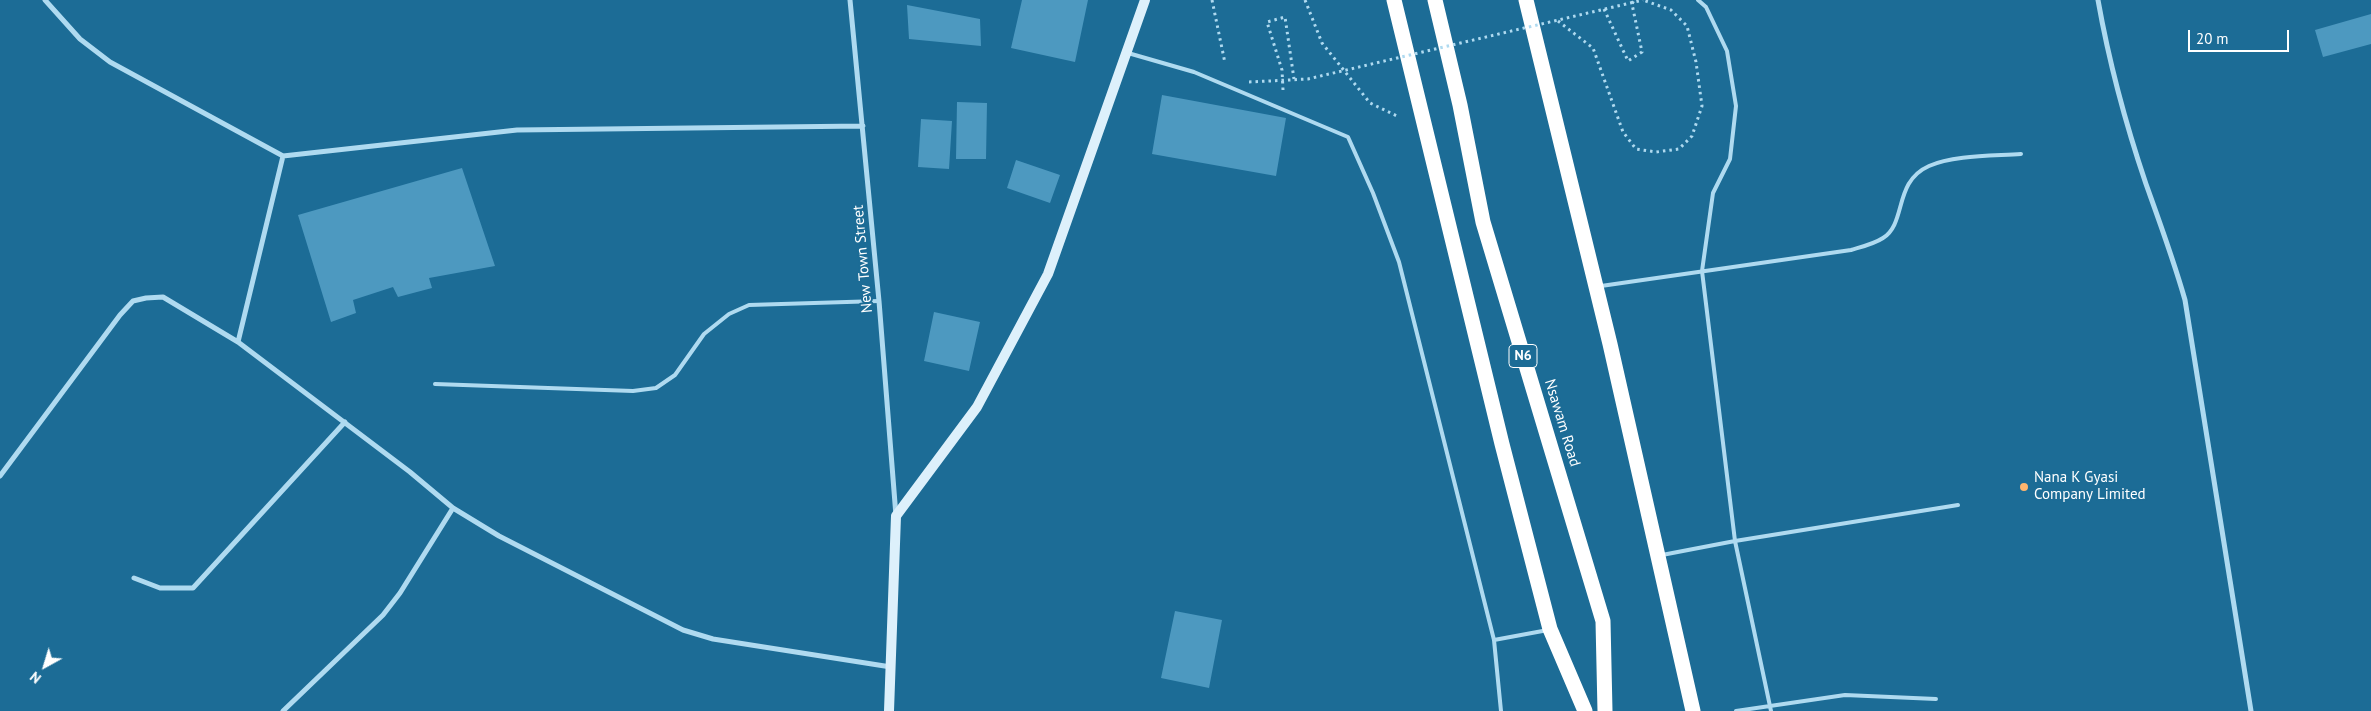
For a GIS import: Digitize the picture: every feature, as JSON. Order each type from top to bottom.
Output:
[{"type":"highway","points":[[1394,0],[1424,129],[1550,630],[1585,711]]},
{"type":"highway","name":"Nsawam Road","points":[[1435,0],[1460,106],[1483,222],[1603,621],[1605,711]]},
{"type":"highway","points":[[1526,0],[1596,286],[1693,711]]},
{"type":"street","points":[[45,0],[80,39],[110,62],[283,156],[518,130],[863,126]]},
{"type":"street","name":"New Town Street","points":[[850,0],[879,301],[896,516]]},
{"type":"street","points":[[889,711],[896,516],[977,407],[1048,274],[1067,225],[1145,0]]},
{"type":"street","points":[[2098,0],[2107,50],[2135,145],[2185,300],[2251,711]]},
{"type":"street","points":[[238,342],[283,156]]},
{"type":"street","points":[[0,476],[133,301],[163,297],[238,342],[410,472],[453,508],[499,536],[683,630],[713,639],[892,667]]},
{"type":"street","points":[[134,578],[160,588],[194,588],[344,422]]},
{"type":"street","points":[[283,711],[383,615],[400,594],[453,508]]},
{"type":"lane","points":[[1698,0],[1706,7],[1727,51],[1736,106],[1730,159],[1712,193],[1702,271],[1735,541],[1770,709]]},
{"type":"lane","points":[[1126,53],[1194,72],[1348,137],[1373,193],[1399,262],[1494,640],[1501,711]]},
{"type":"lane","points":[[1596,286],[1850,250],[1884,238],[1892,227],[1904,190],[1910,180],[1928,166],[1949,160],[2021,154]]},
{"type":"lane","points":[[435,384],[633,391],[656,388],[675,375],[704,334],[729,314],[749,305],[879,301]]},
{"type":"lane","points":[[1658,556],[1735,541],[1958,506]]},
{"type":"lane","points":[[1494,640],[1550,630]]},
{"type":"lane","points":[[1736,711],[1770,709],[1845,695],[1936,699]]},
{"type":"path","points":[[1212,0],[1222,58],[1226,66]]},
{"type":"path","points":[[1305,0],[1322,43],[1370,103],[1424,129]]},
{"type":"path","points":[[1604,9],[1628,61],[1642,52],[1632,4],[1634,0]]},
{"type":"path","points":[[1240,78],[1249,82],[1318,76],[1604,9],[1643,0],[1671,10],[1687,26],[1696,62],[1702,106],[1692,136],[1679,149],[1656,152],[1636,149],[1623,132],[1592,48],[1555,18]]},
{"type":"path","points":[[1282,70],[1267,22],[1285,18],[1294,79]]},
{"type":"building","points":[[1022,0],[1088,0],[1075,62],[1011,48]]},
{"type":"building","points":[[907,5],[980,19],[981,46],[909,39]]},
{"type":"building","points":[[2371,14],[2371,44],[2323,57],[2315,30]]},
{"type":"building","points":[[1162,95],[1286,118],[1276,176],[1152,154]]},
{"type":"building","points":[[957,102],[987,103],[986,159],[956,159]]},
{"type":"building","points":[[921,119],[952,121],[949,169],[918,167]]},
{"type":"building","points":[[1016,160],[1060,175],[1050,203],[1007,188]]},
{"type":"building","points":[[462,168],[495,266],[429,278],[432,288],[398,297],[393,287],[353,300],[356,313],[331,322],[298,215]]},
{"type":"building","points":[[934,312],[980,322],[969,371],[924,361]]},
{"type":"building","points":[[1175,611],[1222,620],[1209,688],[1161,678]]},
{"type":"place","name":"Nana K Gyasi Company Limited","points":[[2024,487]]}]
